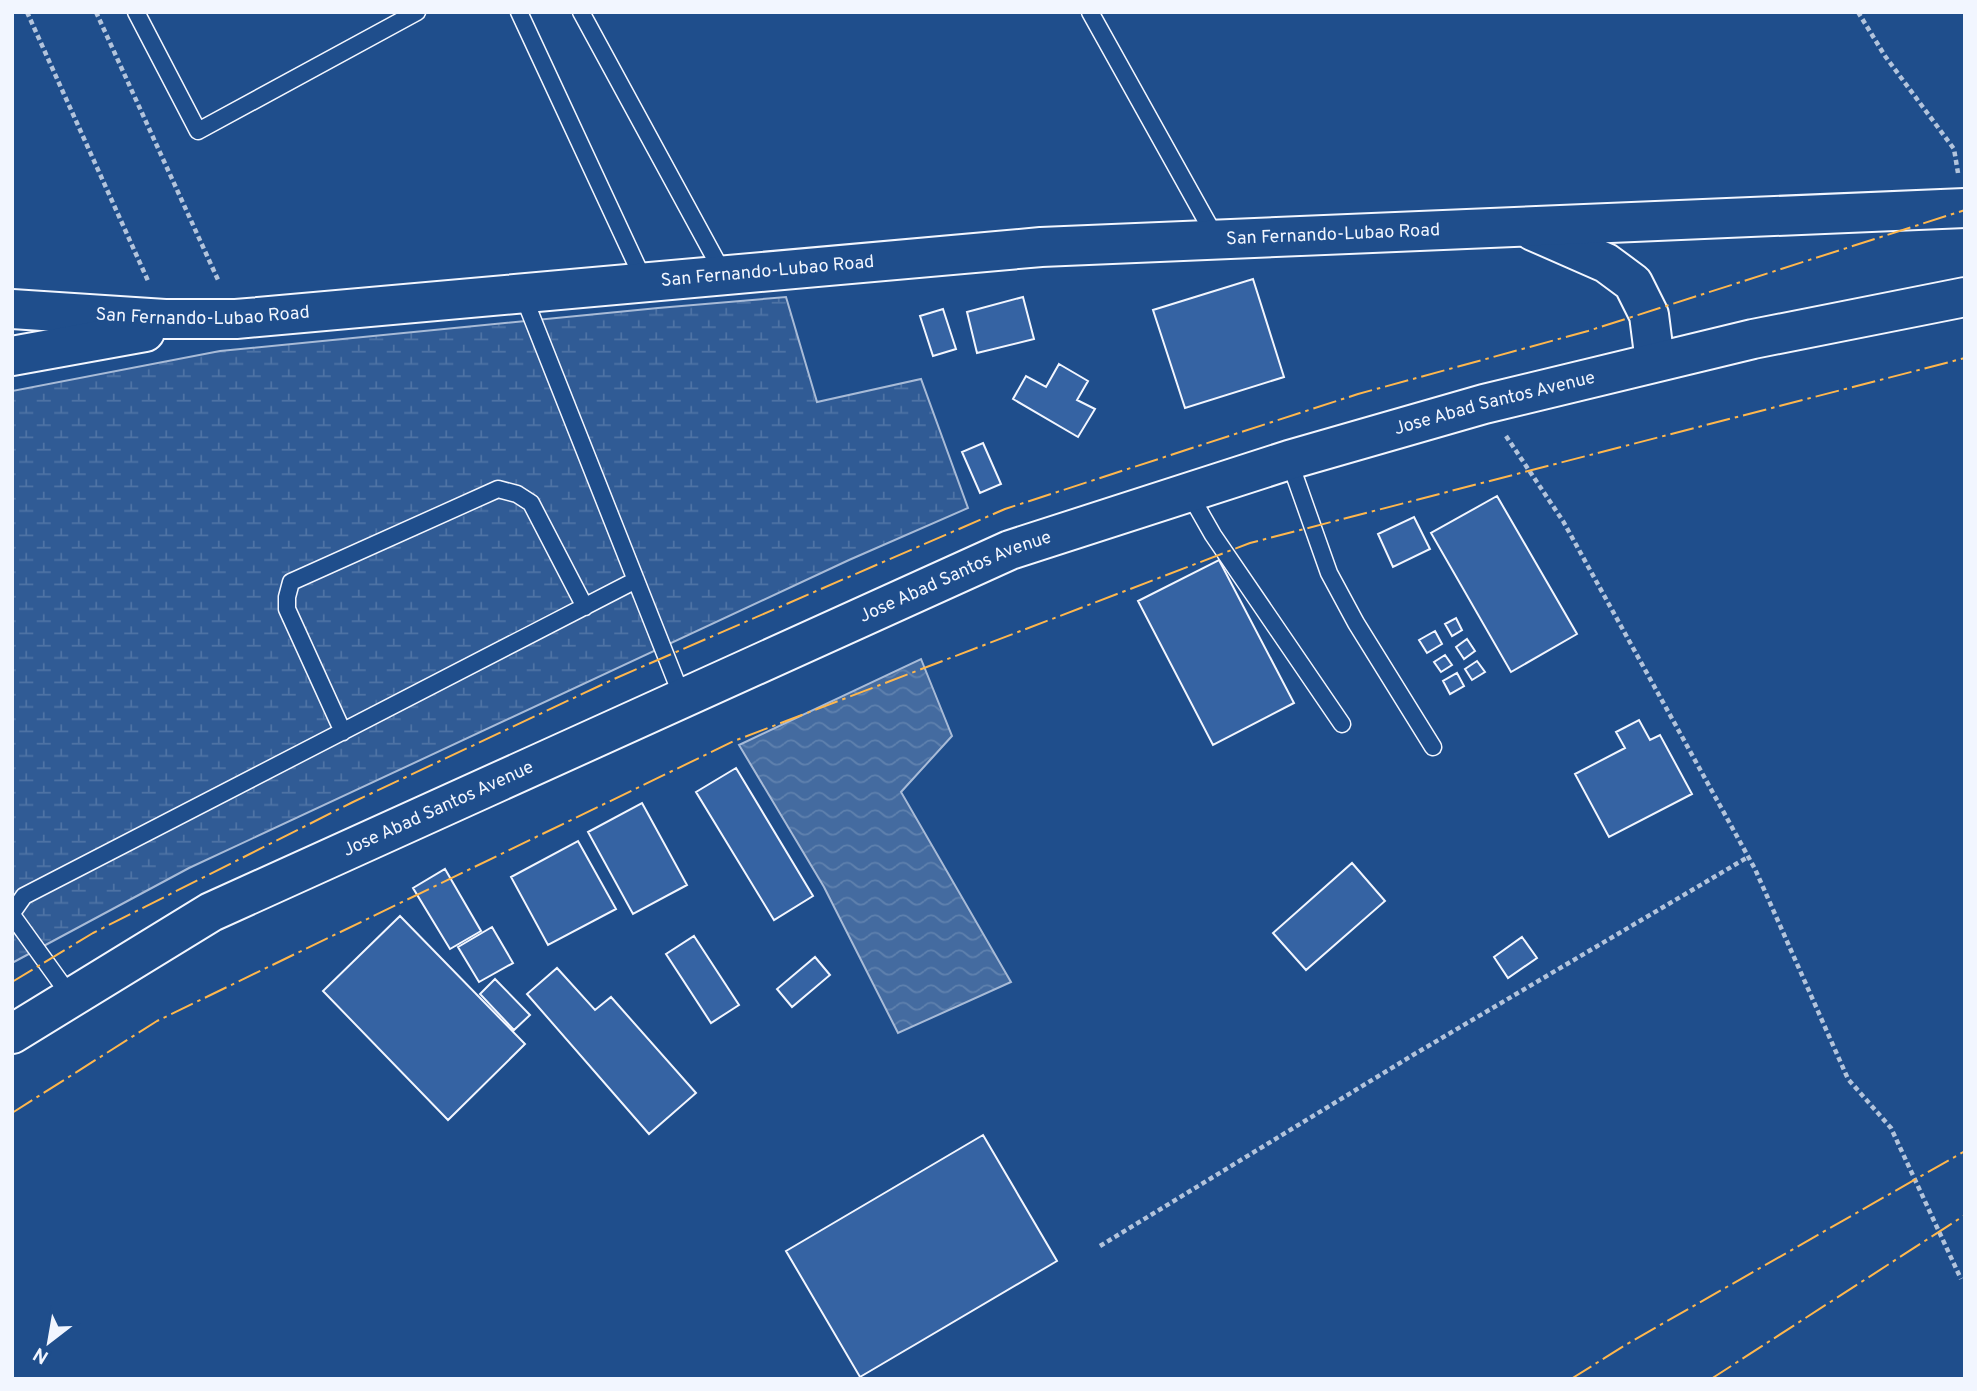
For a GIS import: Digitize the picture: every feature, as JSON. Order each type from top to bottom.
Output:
[{"type":"main road","name":"San Fernando-Lubao Road","points":[[12,309],[224,320],[1041,247],[1964,208]]},
{"type":"main road","name":"San Fernando-Lubao Road","points":[[1524,227],[1606,263],[1633,283],[1649,315],[1655,362]]},
{"type":"main road","name":"Jose Abad Santos Avenue","points":[[12,1034],[211,912],[1010,550],[1289,460],[1485,404],[1753,339],[1965,297]]},
{"type":"main road","points":[[12,356],[224,320]]},
{"type":"lane","points":[[136,12],[198,131],[417,12]]},
{"type":"lane","points":[[519,12],[645,283]]},
{"type":"lane","points":[[581,12],[724,276]]},
{"type":"lane","points":[[1090,12],[1217,240]]},
{"type":"lane","points":[[523,294],[683,699]]},
{"type":"lane","points":[[1289,460],[1329,573],[1356,623],[1433,747]]},
{"type":"lane","points":[[343,732],[287,609],[286,597],[291,582],[498,489],[516,494],[531,503],[585,607]]},
{"type":"lane","points":[[1189,493],[1213,535],[1342,724]]},
{"type":"lane","points":[[71,997],[12,914],[24,896],[636,580]]},
{"type":"path","points":[[27,12],[165,319]]},
{"type":"path","points":[[96,12],[224,320]]},
{"type":"path","points":[[1857,12],[1885,56],[1954,149],[1964,208]]},
{"type":"path","points":[[1485,404],[1563,521],[1748,857],[1804,976],[1848,1079],[1891,1128],[1961,1279]]},
{"type":"path","points":[[1100,1246],[1413,1055],[1748,857]]},
{"type":"green space","points":[[786,297],[817,402],[921,379],[968,508],[849,560],[189,868],[12,963],[12,391],[220,351]]},
{"type":"water","points":[[921,659],[952,736],[901,792],[1011,982],[898,1033],[824,887],[739,745]]},
{"type":"building","points":[[1253,279],[1284,377],[1185,408],[1153,310]]},
{"type":"building","points":[[1023,297],[1034,339],[977,353],[967,312]]},
{"type":"building","points":[[943,309],[956,349],[933,356],[920,316]]},
{"type":"building","points":[[1059,364],[1088,381],[1077,400],[1095,409],[1078,437],[1013,399],[1026,376],[1046,387]]},
{"type":"building","points":[[983,443],[1001,484],[980,493],[962,452]]},
{"type":"building","points":[[1497,496],[1577,634],[1511,672],[1431,533]]},
{"type":"building","points":[[1414,517],[1430,549],[1393,567],[1378,534]]},
{"type":"building","points":[[1219,560],[1294,703],[1213,745],[1138,601]]},
{"type":"building","points":[[1456,618],[1462,630],[1452,636],[1445,624]]},
{"type":"building","points":[[1435,631],[1442,644],[1427,653],[1419,640]]},
{"type":"building","points":[[1467,639],[1475,651],[1464,659],[1456,647]]},
{"type":"building","points":[[1445,655],[1452,665],[1441,672],[1434,662]]},
{"type":"building","points":[[1477,661],[1485,672],[1472,680],[1465,669]]},
{"type":"building","points":[[1457,673],[1464,686],[1450,694],[1443,681]]},
{"type":"building","points":[[1639,720],[1650,740],[1660,735],[1692,794],[1609,837],[1575,774],[1625,748],[1616,732]]},
{"type":"building","points":[[736,768],[813,896],[774,920],[696,792]]},
{"type":"building","points":[[642,803],[687,885],[633,914],[588,832]]},
{"type":"building","points":[[578,841],[616,909],[548,945],[511,877]]},
{"type":"building","points":[[1352,863],[1385,901],[1306,970],[1273,933]]},
{"type":"building","points":[[445,869],[481,931],[450,949],[413,888]]},
{"type":"building","points":[[400,916],[525,1044],[448,1120],[323,991]]},
{"type":"building","points":[[492,927],[513,963],[479,982],[458,947]]},
{"type":"building","points":[[694,936],[739,1005],[711,1023],[666,954]]},
{"type":"building","points":[[1522,937],[1537,958],[1508,978],[1494,957]]},
{"type":"building","points":[[815,957],[830,975],[792,1007],[777,989]]},
{"type":"building","points":[[557,968],[595,1010],[611,997],[696,1093],[649,1134],[527,994]]},
{"type":"building","points":[[495,979],[530,1015],[514,1030],[480,994]]},
{"type":"building","points":[[983,1135],[1057,1261],[860,1377],[786,1251]]},
{"type":"power","points":[[12,982],[93,933],[353,802],[614,679],[1005,509],[1358,394],[1588,331],[1965,210]]},
{"type":"power","points":[[12,1113],[157,1021],[734,741],[1250,543],[1965,358]]},
{"type":"power","points":[[1571,1379],[1627,1344],[1965,1151]]},
{"type":"power","points":[[1711,1379],[1965,1215]]}]
